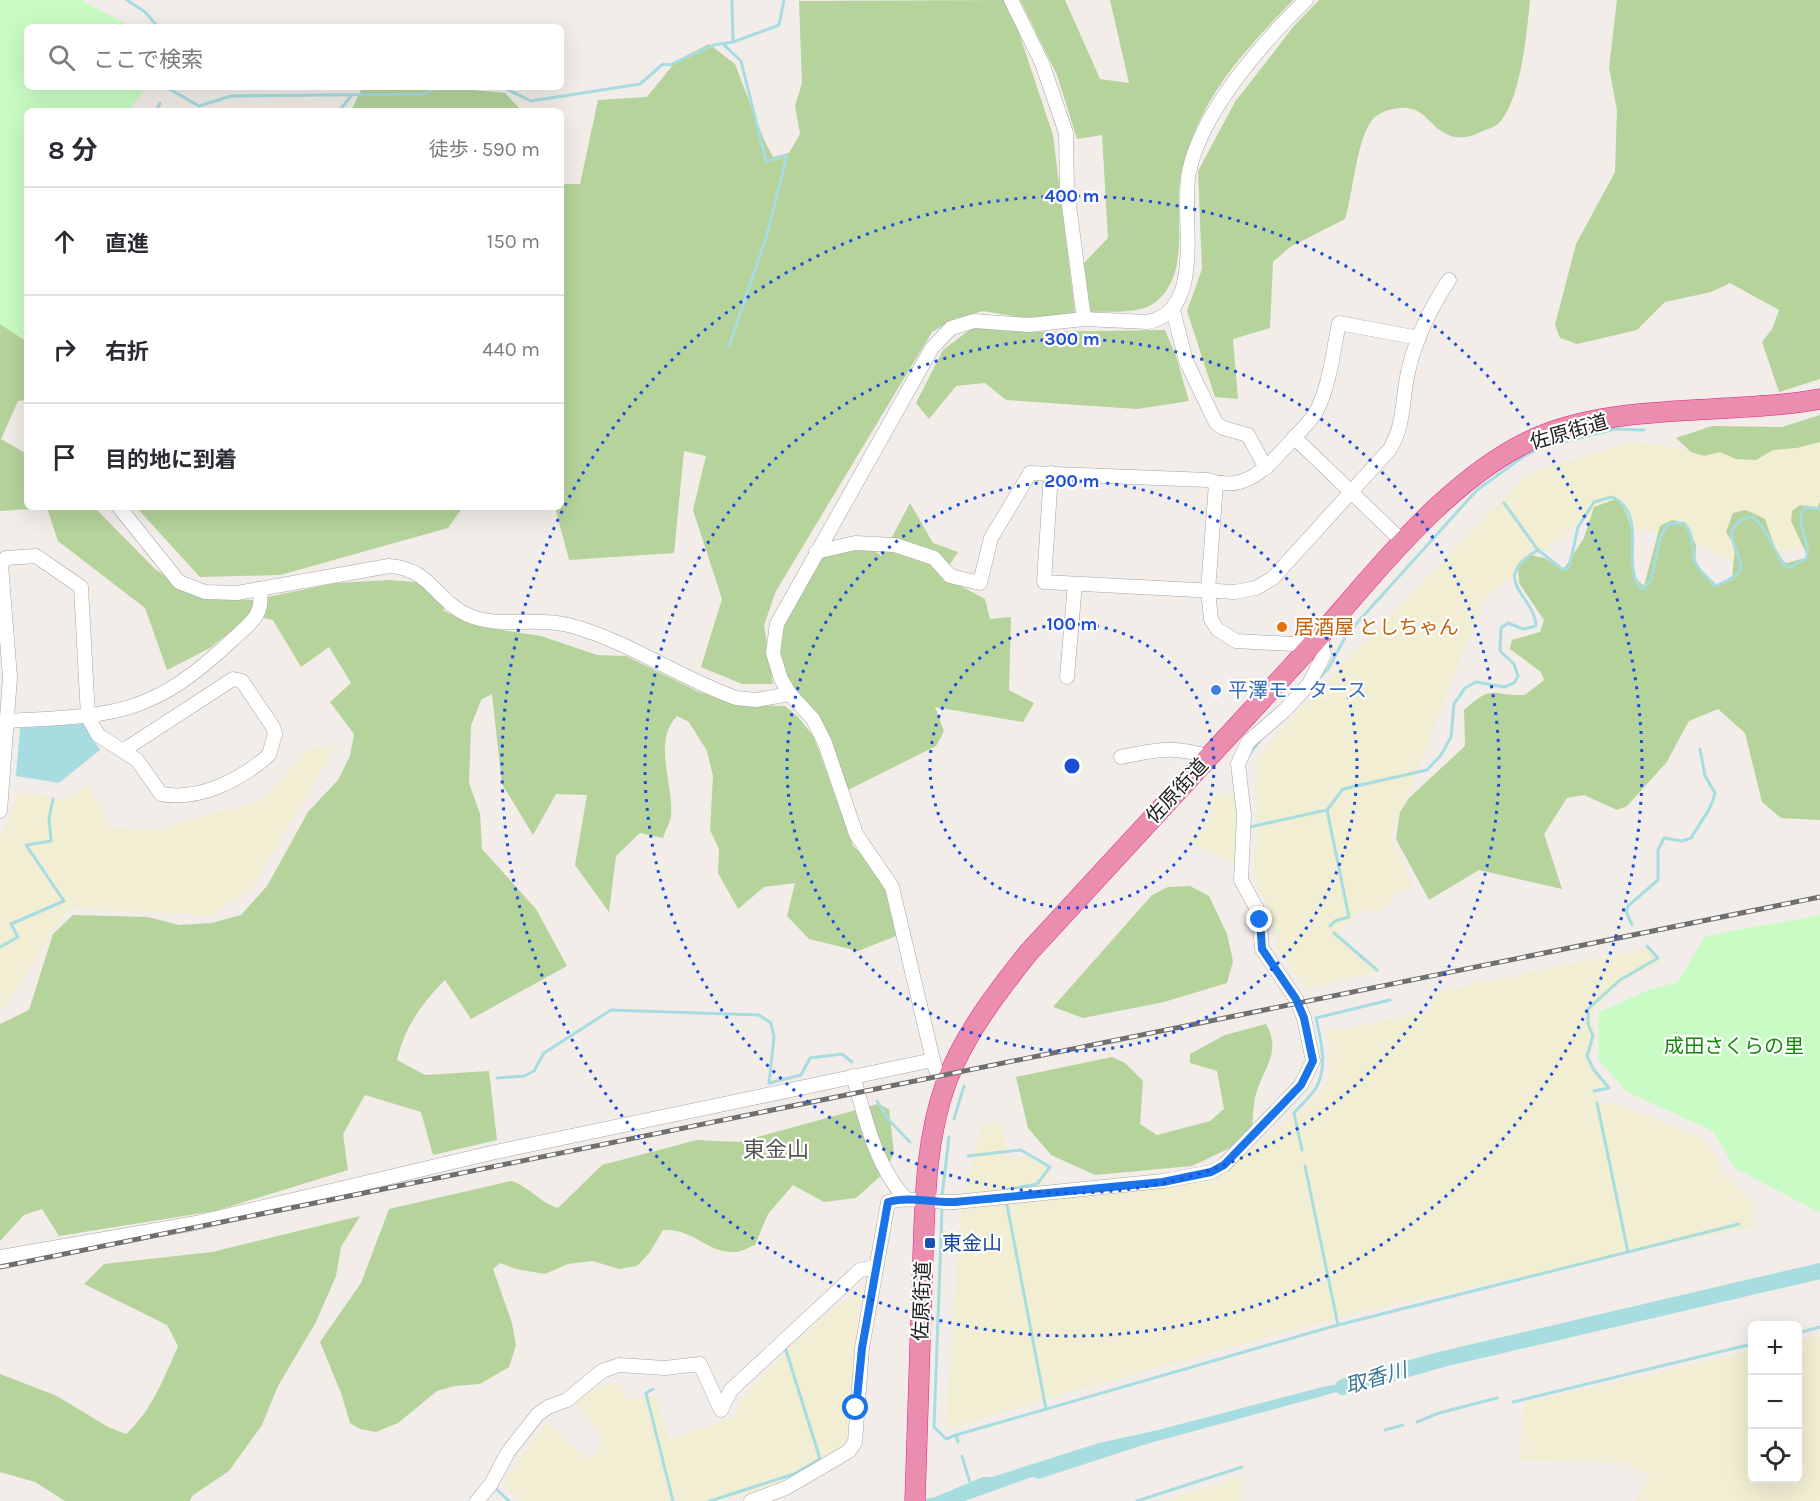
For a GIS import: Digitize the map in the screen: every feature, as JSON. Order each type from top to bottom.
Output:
[{"type":"highway","name":"佐原街道","points":[[915,1501],[925,1201],[931,1151],[946,1083],[985,1010],[1029,952],[1404,543],[1479,471],[1544,435],[1612,418],[1755,408],[1820,399]]},
{"type":"street","points":[[1011,0],[1042,63],[1066,133],[1067,190],[1084,319]]},
{"type":"street","points":[[946,1083],[936,1070],[933,1060],[892,886],[856,834],[829,752],[813,719],[790,694],[775,665],[773,640],[783,610],[932,348],[951,328],[974,321],[1029,325],[1084,319],[1148,322],[1158,320],[1173,310],[1185,284],[1186,190],[1194,153],[1214,114],[1235,83],[1266,42],[1306,0]]},
{"type":"street","points":[[1051,473],[1044,582],[1245,591],[1267,582],[1352,492],[1396,439],[1402,416],[1407,377],[1419,338],[1430,310],[1449,280]]},
{"type":"street","points":[[1173,310],[1186,361],[1216,423],[1222,428],[1248,435],[1266,468]]},
{"type":"street","points":[[816,552],[855,543],[895,545],[934,558],[950,576],[980,583],[991,538],[1030,474],[1208,480],[1216,483],[1241,482],[1266,468],[1316,413],[1339,323],[1419,338]]},
{"type":"street","points":[[1294,437],[1404,543]]},
{"type":"street","points":[[751,1501],[786,1488],[849,1450],[855,1442],[862,1348],[888,1202],[905,1198],[955,1202],[1163,1182],[1211,1172],[1224,1165],[1301,1085],[1313,1061],[1308,1029],[1296,999],[1262,949],[1258,913],[1241,880],[1244,815],[1238,764],[1248,742],[1286,710],[1309,684],[1324,655],[1316,640],[1274,645],[1236,641],[1226,637],[1211,619],[1208,591],[1216,483]]},
{"type":"street","points":[[121,510],[179,582],[205,592],[220,594],[389,566],[404,567],[429,581],[457,608],[469,616],[485,620],[543,620],[576,627],[736,698],[756,700],[790,694]]},
{"type":"street","points":[[0,810],[9,721],[10,677],[2,560],[36,556],[81,587],[88,717],[98,735],[136,760],[161,794],[193,793],[221,787],[265,759],[271,750],[274,734],[273,727],[242,681],[233,679],[124,750]]},
{"type":"street","points":[[1067,677],[1075,584]]},
{"type":"street","points":[[9,721],[88,717],[127,710],[149,702],[197,673],[258,617],[262,603],[259,589]]},
{"type":"street","points":[[1122,757],[1168,748],[1188,749],[1209,757]]},
{"type":"street","points":[[0,1257],[196,1223],[491,1153],[933,1060]]},
{"type":"street","points":[[853,1076],[868,1133],[894,1185],[905,1198]]},
{"type":"street","points":[[477,1501],[491,1484],[508,1452],[538,1414],[548,1407],[567,1400],[607,1368],[619,1365],[665,1368],[700,1364],[721,1410],[731,1390],[860,1270],[876,1268]]},
{"type":"shaded area","points":[[1820,428],[1820,536],[1749,571],[1688,538],[1583,519],[1484,599],[1391,837],[1413,887],[1396,893],[1383,911],[1359,911],[1337,933],[1381,971],[1307,988],[1277,949],[1273,915],[1256,885],[1253,871],[1257,828],[1255,786],[1258,758],[1294,715],[1527,474],[1630,442],[1693,450]]},
{"type":"shaded area","points":[[338,743],[251,888],[211,915],[69,908],[6,1005],[0,1010],[0,839],[19,791],[62,800],[88,786],[110,828],[154,830],[263,800],[306,751]]},
{"type":"shaded area","points":[[1231,793],[1239,798],[1240,865],[1189,843],[1187,838],[1200,832],[1212,817],[1209,802],[1218,795]]},
{"type":"shaded area","points":[[1647,948],[1661,962],[1631,976],[1614,988],[1593,1012],[1596,1042],[1589,1056],[1597,1072],[1609,1086],[1595,1089],[1598,1105],[1614,1103],[1702,1138],[1719,1161],[1722,1173],[1755,1206],[1752,1217],[1757,1226],[1342,1317],[1048,1398],[951,1429],[946,1425],[961,1209],[982,1124],[1000,1121],[1008,1159],[1028,1156],[1052,1173],[1040,1187],[1010,1189],[1009,1204],[1205,1180],[1221,1174],[1294,1113],[1304,1108],[1323,1089],[1330,1076],[1328,1033],[1432,1011],[1430,994]]},
{"type":"shaded area","points":[[861,1290],[847,1436],[843,1446],[779,1483],[719,1501],[519,1501],[503,1483],[546,1422],[581,1455],[591,1459],[605,1441],[572,1400],[594,1387],[620,1383],[627,1399],[655,1396],[669,1440],[736,1417],[738,1404],[751,1386],[828,1312]]},
{"type":"shaded area","points":[[1820,1335],[1820,1501],[1635,1501],[1651,1477],[1621,1462],[1520,1460],[1524,1403],[1748,1352],[1748,1483],[1802,1483],[1802,1340]]},
{"type":"shaded area","points":[[1240,1477],[1242,1501],[1165,1501]]},
{"type":"green space","points":[[0,0],[81,0],[126,24],[24,24],[24,90],[145,90],[131,108],[24,108],[24,340],[0,324]]},
{"type":"green space","points":[[1008,0],[1053,135],[1075,313],[1030,319],[983,311],[954,319],[932,332],[776,591],[764,625],[773,684],[742,684],[701,667],[722,599],[693,510],[706,456],[684,451],[674,553],[569,560],[556,510],[564,510],[564,184],[580,184],[598,100],[647,97],[676,61],[709,44],[735,64],[764,140],[773,157],[789,153],[800,134],[795,106],[802,83],[799,1]]},
{"type":"green space","points":[[1020,0],[1065,0],[1100,79],[1129,83],[1110,0],[1293,0],[1254,41],[1231,70],[1198,124],[1181,174],[1178,258],[1174,274],[1168,288],[1157,301],[1143,308],[1091,312],[1083,264],[1108,238],[1102,135],[1077,139],[1057,75]]},
{"type":"green space","points":[[1319,0],[1530,0],[1518,82],[1507,112],[1499,123],[1492,128],[1468,136],[1454,137],[1443,132],[1425,116],[1412,109],[1391,110],[1373,119],[1359,152],[1345,219],[1290,247],[1273,262],[1270,328],[1233,339],[1238,399],[1215,397],[1187,311],[1202,269],[1198,171],[1235,102],[1294,26]]},
{"type":"green space","points":[[1617,0],[1820,0],[1820,379],[1779,392],[1762,342],[1772,329],[1779,310],[1730,283],[1711,292],[1665,302],[1637,330],[1577,344],[1560,338],[1555,325],[1576,244],[1615,172],[1617,110],[1609,68]]},
{"type":"green space","points":[[361,90],[473,90],[505,93],[519,108],[352,108]]},
{"type":"green space","points":[[0,301],[24,316],[24,400],[18,401],[1,439],[24,452],[24,509],[0,511]]},
{"type":"green space","points":[[972,328],[1026,332],[1165,330],[1176,356],[1189,401],[1137,409],[1006,400],[985,383],[956,386],[929,419],[916,403],[943,350]]},
{"type":"green space","points":[[1820,415],[1820,442],[1797,448],[1773,450],[1756,460],[1736,459],[1720,452],[1704,456],[1691,452],[1676,438],[1712,426],[1782,427]]},
{"type":"green space","points":[[1616,499],[1627,515],[1630,525],[1634,577],[1644,586],[1660,526],[1672,520],[1685,523],[1696,545],[1695,564],[1714,586],[1732,580],[1735,546],[1726,532],[1733,513],[1746,510],[1765,519],[1779,560],[1787,563],[1808,557],[1791,521],[1792,511],[1800,505],[1817,508],[1820,502],[1820,820],[1781,818],[1762,802],[1745,733],[1718,709],[1689,721],[1666,763],[1627,806],[1617,810],[1584,795],[1567,798],[1544,834],[1562,889],[1479,870],[1429,900],[1396,839],[1400,812],[1409,798],[1465,746],[1464,710],[1487,694],[1525,695],[1544,680],[1541,672],[1510,649],[1512,640],[1540,632],[1544,620],[1519,583],[1518,563],[1530,555],[1544,558],[1563,570],[1584,538],[1594,507]]},
{"type":"green space","points":[[910,503],[933,543],[958,552],[942,576],[985,599],[990,619],[1011,617],[1009,690],[1034,703],[1023,722],[935,707],[944,731],[936,746],[848,790],[782,667],[776,646],[779,632],[820,554],[863,544],[882,556]]},
{"type":"green space","points":[[48,510],[97,510],[155,569],[181,586],[213,598],[253,600],[336,583],[390,580],[439,584],[444,611],[482,627],[541,636],[597,655],[626,656],[699,692],[743,705],[785,706],[798,717],[814,737],[853,846],[873,865],[885,887],[896,936],[858,951],[809,939],[787,916],[795,883],[764,887],[738,909],[718,873],[719,849],[710,830],[713,776],[707,751],[689,722],[677,716],[670,726],[665,751],[671,804],[670,821],[663,838],[640,833],[616,856],[609,912],[575,865],[587,795],[556,794],[533,835],[502,784],[492,694],[481,700],[471,726],[469,783],[480,814],[482,849],[536,909],[567,966],[471,1019],[445,980],[409,1027],[397,1060],[425,1075],[489,1071],[497,1140],[433,1155],[421,1112],[365,1095],[343,1134],[348,1170],[215,1211],[59,1236],[42,1209],[24,1215],[0,1241],[0,1024],[29,1010],[53,934],[73,915],[148,917],[179,925],[212,923],[241,915],[267,886],[308,812],[338,780],[350,756],[354,734],[330,702],[351,683],[329,647],[301,667],[273,620],[251,615],[210,648],[167,670],[145,608],[58,541]]},
{"type":"green space","points":[[139,510],[461,510],[448,528],[280,575],[200,577]]},
{"type":"green space","points":[[1190,886],[1209,896],[1227,934],[1233,961],[1227,983],[1164,1002],[1083,1018],[1053,1007],[1152,895],[1168,887]]},
{"type":"green space","name":"成田さくらの里","points":[[1820,915],[1820,1213],[1735,1168],[1713,1131],[1627,1092],[1598,1059],[1599,1012],[1649,990],[1678,982],[1705,936]]},
{"type":"green space","points":[[1266,1024],[1271,1034],[1272,1053],[1255,1098],[1252,1127],[1228,1149],[1192,1166],[1095,1175],[1051,1155],[1028,1128],[1016,1077],[1112,1057],[1125,1063],[1143,1081],[1140,1124],[1157,1135],[1210,1121],[1224,1109],[1217,1071],[1190,1063],[1190,1054],[1225,1035]]},
{"type":"green space","points":[[878,1104],[889,1109],[894,1153],[884,1173],[856,1198],[824,1202],[793,1185],[768,1214],[755,1245],[739,1252],[723,1251],[683,1233],[663,1230],[650,1252],[637,1266],[619,1269],[593,1261],[568,1264],[545,1274],[516,1269],[500,1263],[493,1269],[512,1323],[516,1345],[509,1367],[480,1384],[454,1386],[437,1391],[398,1423],[376,1432],[360,1429],[350,1423],[341,1393],[320,1342],[361,1283],[389,1209],[511,1181],[558,1208],[602,1165],[697,1140],[739,1142]]},
{"type":"green space","points":[[360,1216],[341,1247],[336,1276],[316,1322],[278,1386],[262,1425],[229,1471],[192,1496],[190,1501],[65,1501],[35,1482],[0,1472],[0,1374],[57,1396],[108,1427],[126,1434],[143,1415],[162,1381],[178,1346],[167,1325],[84,1284],[104,1264],[212,1252]]},
{"type":"water","points":[[83,724],[100,750],[59,783],[16,776],[20,728]]},
{"type":"water","points":[[1364,1381],[1348,1389],[1143,1445],[1039,1479],[1032,1477],[965,1501],[917,1501],[935,1497],[983,1477],[992,1477],[1099,1443],[1326,1386]]},
{"type":"waterway","points":[[127,0],[145,12],[155,24]]},
{"type":"waterway","points":[[732,0],[733,42]]},
{"type":"waterway","points":[[508,90],[531,101],[640,84],[663,64],[670,65],[714,45],[733,42],[779,25],[784,0]]},
{"type":"waterway","points":[[723,44],[741,61],[766,161],[787,156],[766,238],[729,346]]},
{"type":"waterway","points":[[171,90],[199,106],[231,96],[424,94],[431,90]]},
{"type":"waterway","points":[[341,108],[351,96]]},
{"type":"waterway","points":[[158,108],[160,103]]},
{"type":"waterway","points":[[1318,679],[1328,669],[1347,634],[1477,490],[1524,456],[1544,447],[1615,429],[1644,430]]},
{"type":"waterway","points":[[1327,810],[1343,789],[1427,770],[1441,755],[1451,737],[1454,704],[1465,688],[1476,682],[1504,687],[1514,683],[1518,676],[1514,664],[1500,651],[1501,628],[1508,623],[1523,629],[1536,626],[1534,615],[1518,588],[1515,579],[1516,570],[1523,561],[1538,550],[1562,569],[1569,568],[1578,527],[1594,502],[1612,497],[1623,505],[1632,528],[1633,568],[1636,580],[1642,589],[1651,577],[1660,539],[1669,524],[1684,523],[1688,528],[1696,564],[1716,586],[1729,580],[1740,570],[1741,565],[1731,532],[1740,520],[1753,517],[1762,527],[1785,566],[1791,567],[1806,559],[1807,546],[1802,526],[1802,513],[1806,507],[1820,509]]},
{"type":"waterway","points":[[1504,503],[1538,550]]},
{"type":"waterway","points":[[1248,756],[1260,740]]},
{"type":"waterway","points":[[1632,925],[1626,911],[1628,906],[1658,880],[1658,850],[1664,838],[1682,841],[1691,838],[1713,799],[1715,793],[1705,776],[1700,749]]},
{"type":"waterway","points":[[0,947],[18,937],[11,924],[64,901],[26,845],[51,841],[49,818],[53,799]]},
{"type":"waterway","points":[[1250,825],[1250,827],[1327,810],[1349,917],[1335,921],[1330,926]]},
{"type":"waterway","points":[[1334,933],[1377,970]]},
{"type":"waterway","points":[[1594,1091],[1609,1088],[1594,1070],[1587,1056],[1593,1036],[1588,1024],[1588,1009],[1620,980],[1658,958],[1647,946]]},
{"type":"waterway","points":[[1302,1150],[1294,1113],[1316,1088],[1320,1080],[1323,1062],[1316,1018],[1390,1000]]},
{"type":"waterway","points":[[497,1078],[524,1076],[534,1071],[544,1053],[611,1010],[759,1015],[771,1023],[774,1037],[769,1083],[801,1075],[810,1058],[842,1054],[852,1062]]},
{"type":"waterway","points":[[954,1119],[964,1086]]},
{"type":"waterway","points":[[877,1101],[888,1119],[910,1142]]},
{"type":"waterway","points":[[1597,1103],[1628,1252]]},
{"type":"waterway","points":[[942,1196],[949,1137]]},
{"type":"waterway","points":[[968,1156],[1021,1150],[1050,1167],[1037,1184],[1005,1190]]},
{"type":"waterway","points":[[1305,1166],[1338,1325]]},
{"type":"waterway","points":[[1007,1205],[1046,1409]]},
{"type":"waterway","points":[[942,1210],[934,1427],[946,1439],[956,1435],[958,1442]]},
{"type":"waterway","points":[[956,1435],[1334,1326],[1739,1224]]},
{"type":"waterway","name":"取香川","points":[[1343,1387],[1443,1359],[1820,1271]]},
{"type":"waterway","points":[[1802,1332],[1820,1327]]},
{"type":"waterway","points":[[1513,1402],[1748,1345]]},
{"type":"waterway","points":[[710,1501],[794,1474],[820,1459],[785,1347]]},
{"type":"waterway","points":[[653,1389],[646,1393],[673,1501]]},
{"type":"waterway","points":[[1417,1422],[1439,1413],[1497,1398]]},
{"type":"waterway","points":[[1385,1430],[1403,1425]]},
{"type":"waterway","points":[[962,1456],[971,1486]]},
{"type":"waterway","points":[[1137,1501],[1242,1467]]},
{"type":"waterway","points":[[494,1487],[509,1501]]},
{"type":"railway","points":[[0,1267],[1820,897]]},
{"type":"place","name":"居酒屋 としちゃん","points":[[1282,627]]},
{"type":"place","name":"平澤モータース","points":[[1216,690]]},
{"type":"place","name":"東金山","points":[[930,1243]]},
{"type":"district","name":"東金山","points":[[776,1150]]},
{"type":"route","points":[[856,1408],[862,1348],[888,1202],[905,1198],[938,1203],[955,1202],[1163,1182],[1211,1172],[1224,1165],[1301,1085],[1313,1061],[1308,1029],[1296,999],[1262,949],[1260,920]]}]
